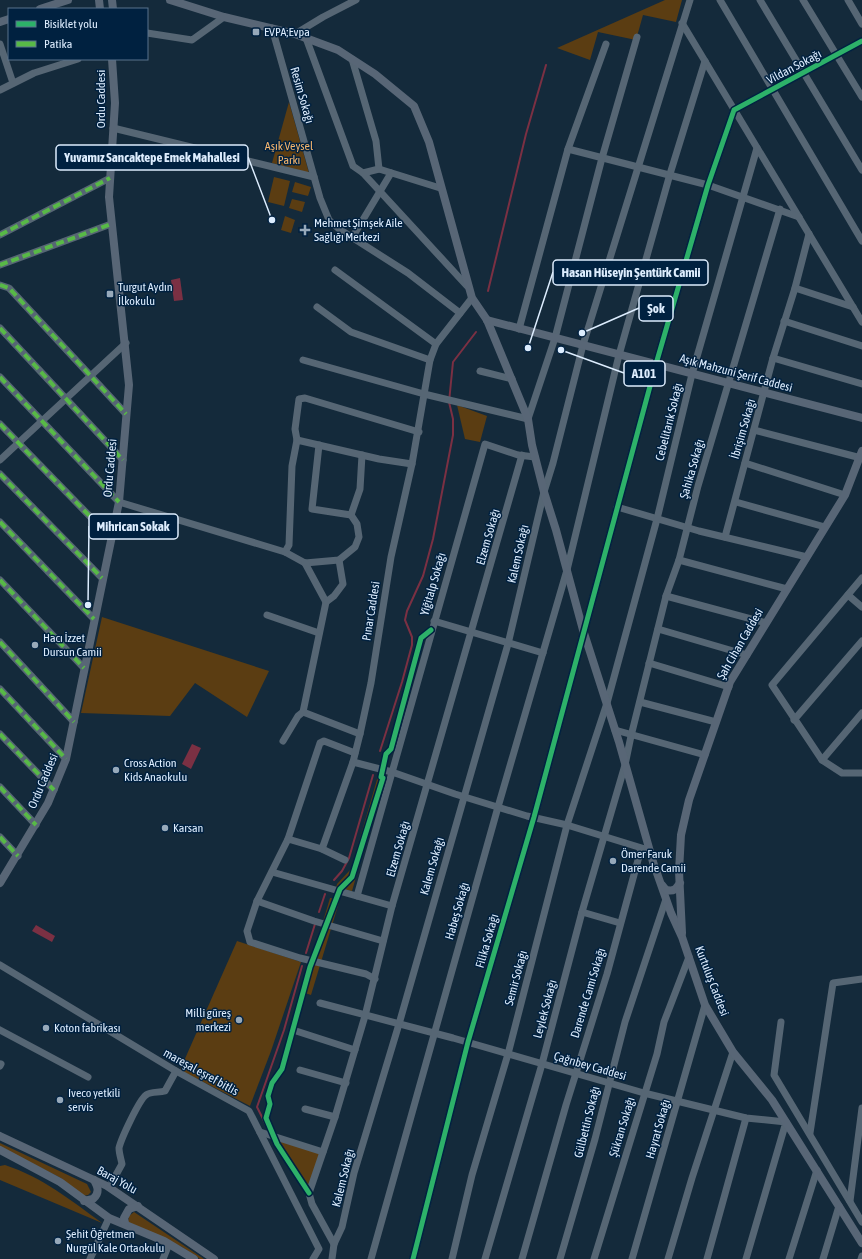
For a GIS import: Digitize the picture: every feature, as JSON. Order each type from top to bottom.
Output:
[{"type":"main road","points":[[43,8],[68,0]]},
{"type":"main road","name":"Kurtuluş Caddesi","points":[[170,0],[224,17],[295,34],[338,50],[375,74],[414,106],[429,142],[467,286],[472,298],[487,320],[528,420],[544,492],[583,630],[607,703],[625,765],[645,849],[682,937],[706,1005],[733,1052],[772,1100],[862,1243]]},
{"type":"main road","name":"Ordu Caddesi","points":[[0,883],[36,825],[54,790],[66,759],[110,537],[119,502],[129,385],[126,343],[109,197],[115,89],[112,60]]},
{"type":"main road","name":"Aşık Mahzuni Şerif Caddesi","points":[[487,320],[862,418]]},
{"type":"main road","name":"Şah Cihan Caddesi","points":[[682,937],[680,883],[681,835],[689,800],[716,722],[729,687],[766,623],[845,495],[861,455]]},
{"type":"main road","points":[[660,882],[666,890],[672,891],[676,889],[680,883]]},
{"type":"main road","name":"Baraj Yolu","points":[[0,1136],[94,1180],[138,1206],[214,1259]]},
{"type":"main road","points":[[0,1150],[60,1182],[109,1218],[169,1244],[194,1259]]},
{"type":"main road","points":[[0,1157],[15,1157]]},
{"type":"main road","points":[[84,1201],[93,1199],[98,1192],[98,1187],[94,1180]]},
{"type":"main road","points":[[124,1224],[124,1218],[129,1210],[138,1206]]},
{"type":"street","points":[[295,34],[323,17],[356,0]]},
{"type":"street","name":"Kalem Sokağı","points":[[332,1259],[334,1244],[342,1227],[354,1173],[399,1024],[508,644],[544,492],[553,463],[583,345],[690,0]]},
{"type":"street","points":[[720,0],[862,241]]},
{"type":"street","points":[[760,0],[862,170]]},
{"type":"street","points":[[803,0],[862,97]]},
{"type":"street","points":[[848,0],[862,24]]},
{"type":"street","points":[[148,34],[192,40],[224,17]]},
{"type":"street","points":[[682,23],[862,322]]},
{"type":"street","name":"Resim Sokağı","points":[[272,28],[320,198],[329,220],[352,238],[408,273],[460,313]]},
{"type":"street","points":[[303,360],[424,394],[454,400],[528,420],[555,338],[602,158],[637,36]]},
{"type":"street","points":[[306,38],[353,166],[363,173],[467,286]]},
{"type":"street","name":"Vildan Sokağı","points":[[734,110],[862,41]]},
{"type":"street","points":[[0,44],[12,83]]},
{"type":"street","points":[[519,329],[568,149],[606,44]]},
{"type":"street","points":[[352,59],[376,141],[379,169]]},
{"type":"street","points":[[0,90],[34,73],[75,60]]},
{"type":"street","name":"Habeş Sokağı","points":[[372,1259],[498,807],[567,570],[619,355],[670,174],[705,62]]},
{"type":"street","name":"Filika Sokağı","points":[[413,1259],[468,1042],[534,818],[583,630],[656,364],[708,185],[734,110]]},
{"type":"street","points":[[113,128],[314,177]]},
{"type":"street","name":"Cebelitarık Sokağı","points":[[607,703],[657,519],[692,374],[758,148]]},
{"type":"street","points":[[568,149],[708,185],[780,209],[799,217]]},
{"type":"street","points":[[363,173],[379,169],[440,188]]},
{"type":"street","points":[[352,238],[391,173]]},
{"type":"street","points":[[0,235],[110,178]]},
{"type":"street","name":"Şahika Sokağı","points":[[625,765],[666,596],[679,560],[728,383],[780,209]]},
{"type":"street","points":[[0,265],[111,224]]},
{"type":"street","name":"İbrişim Sokağı","points":[[725,537],[736,502],[773,358],[795,288],[809,234]]},
{"type":"street","points":[[334,270],[436,344]]},
{"type":"street","points":[[0,285],[9,288],[126,414]]},
{"type":"street","points":[[795,288],[853,307]]},
{"type":"street","name":"Pınar Caddesi","points":[[322,849],[353,762],[360,734],[391,557],[419,432],[430,360],[436,344],[472,298]]},
{"type":"street","points":[[317,307],[351,332],[430,360]]},
{"type":"street","points":[[784,321],[862,346]]},
{"type":"street","points":[[0,328],[123,460]]},
{"type":"street","points":[[0,460],[19,444],[126,343]]},
{"type":"street","points":[[773,358],[862,384]]},
{"type":"street","points":[[480,371],[512,378]]},
{"type":"street","points":[[0,377],[41,422],[119,502],[285,552],[305,564],[326,602]]},
{"type":"street","points":[[285,552],[289,545],[292,466],[297,440],[295,429],[299,399],[305,398],[419,432]]},
{"type":"street","points":[[0,424],[110,537]]},
{"type":"street","points":[[754,430],[861,455]]},
{"type":"street","points":[[297,440],[362,455],[412,464]]},
{"type":"street","name":"Yiğitalp Sokağı","points":[[357,896],[485,444],[522,455],[535,457]]},
{"type":"street","points":[[305,564],[339,560],[355,546],[359,537],[357,524],[351,515],[312,509],[319,445]]},
{"type":"street","points":[[351,515],[360,489],[362,455]]},
{"type":"street","name":"Elzem Sokağı","points":[[334,1244],[312,1204],[309,1193],[346,1083],[375,979],[392,906],[522,455]]},
{"type":"street","points":[[745,464],[845,495]]},
{"type":"street","points":[[0,474],[102,578]]},
{"type":"street","points":[[736,502],[825,527]]},
{"type":"street","points":[[617,507],[687,528],[806,557]]},
{"type":"street","points":[[0,522],[94,619]]},
{"type":"street","points":[[283,741],[298,716],[303,712],[326,602],[334,596],[343,584],[339,560]]},
{"type":"street","points":[[679,560],[787,589]]},
{"type":"street","points":[[862,578],[772,685],[822,760],[842,773],[862,773]]},
{"type":"street","points":[[0,580],[84,668]]},
{"type":"street","points":[[848,595],[862,607]]},
{"type":"street","points":[[666,596],[766,623]]},
{"type":"street","points":[[267,615],[319,633]]},
{"type":"street","points":[[434,621],[543,654]]},
{"type":"street","points":[[658,629],[747,655]]},
{"type":"street","points":[[794,720],[862,641]]},
{"type":"street","points":[[0,642],[74,722]]},
{"type":"street","points":[[649,663],[729,687]]},
{"type":"street","points":[[0,689],[66,759]]},
{"type":"street","points":[[640,702],[716,722]]},
{"type":"street","name":"Semir Sokağı","points":[[452,1259],[472,1175],[508,1054],[567,825],[607,703]]},
{"type":"street","points":[[303,712],[360,734]]},
{"type":"street","points":[[822,760],[862,713]]},
{"type":"street","points":[[615,730],[631,736],[705,755]]},
{"type":"street","points":[[0,734],[54,790]]},
{"type":"street","points":[[355,753],[324,741],[320,743],[288,839],[257,901],[248,931],[250,942],[300,958],[366,974],[375,979]]},
{"type":"street","points":[[353,762],[392,772],[463,797],[534,818],[567,825],[645,849]]},
{"type":"street","name":"Leylek Sokağı","points":[[485,1259],[542,1064],[582,912],[625,765]]},
{"type":"street","points":[[0,787],[36,825]]},
{"type":"street","points":[[0,837],[18,856]]},
{"type":"street","points":[[288,839],[322,849],[345,860]]},
{"type":"street","name":"Darende Cami Sokağı","points":[[522,1259],[576,1073],[607,974],[620,923],[645,849]]},
{"type":"street","points":[[272,872],[392,906]]},
{"type":"street","name":"Gülbettin Sokağı","points":[[560,1259],[595,1139],[608,1083],[625,1022],[666,899]]},
{"type":"street","points":[[257,901],[314,921],[383,941]]},
{"type":"street","points":[[582,912],[620,923]]},
{"type":"street","name":"Şükran Sokağı","points":[[594,1259],[657,1054],[664,1022],[689,957]]},
{"type":"street","name":"mareşal eşref bitlis","points":[[0,965],[176,1071],[249,1111],[319,1250],[313,1259]]},
{"type":"street","points":[[810,1133],[833,983],[862,979]]},
{"type":"street","name":"Çağrıbey Caddesi","points":[[320,1003],[468,1042],[644,1093],[746,1118],[786,1122]]},
{"type":"street","name":"Hayrat Sokağı","points":[[632,1259],[706,1005]]},
{"type":"street","points":[[781,1022],[774,1075],[862,1222]]},
{"type":"street","points":[[0,1030],[88,1077]]},
{"type":"street","points":[[293,1030],[355,1050]]},
{"type":"street","points":[[668,1259],[733,1052]]},
{"type":"street","points":[[300,1070],[346,1083]]},
{"type":"street","points":[[112,1182],[122,1164],[119,1150],[122,1140],[145,1095],[164,1091],[176,1071]]},
{"type":"street","points":[[850,1201],[862,1108]]},
{"type":"street","points":[[305,1109],[335,1118]]},
{"type":"street","points":[[708,1259],[746,1118]]},
{"type":"street","points":[[746,1259],[786,1122]]},
{"type":"street","points":[[260,1132],[323,1152]]},
{"type":"street","points":[[789,1259],[817,1170]]},
{"type":"street","points":[[823,1259],[839,1206]]},
{"type":"street","points":[[90,1259],[109,1218]]},
{"type":"street","points":[[163,1259],[169,1244]]},
{"type":"green space","points":[[665,0],[682,0],[676,22],[643,15],[636,40],[598,32],[590,60],[557,48]]},
{"type":"green space","name":"Aşık Veysel Parkı","points":[[289,102],[309,173],[272,163]]},
{"type":"green space","points":[[274,177],[290,181],[284,206],[268,202]]},
{"type":"green space","points":[[295,182],[311,187],[308,196],[292,192]]},
{"type":"green space","points":[[292,199],[305,202],[302,212],[289,208]]},
{"type":"green space","points":[[285,216],[295,220],[291,233],[281,230]]},
{"type":"green space","points":[[457,405],[487,416],[480,442],[465,439]]},
{"type":"green space","points":[[102,617],[269,671],[247,717],[195,683],[170,716],[81,713]]},
{"type":"green space","points":[[378,776],[385,777],[352,891],[336,888],[337,884],[351,869]]},
{"type":"green space","points":[[330,898],[340,899],[311,995],[302,992]]},
{"type":"green space","points":[[237,941],[301,962],[271,1051],[250,1106],[180,1070]]},
{"type":"green space","points":[[278,1140],[320,1152],[308,1187]]},
{"type":"green space","points":[[0,1143],[87,1184],[91,1192],[88,1195],[83,1196],[61,1178],[0,1147]]},
{"type":"green space","points":[[5,1165],[32,1176],[44,1183],[68,1198],[102,1223],[0,1180],[0,1166]]},
{"type":"green space","points":[[134,1212],[204,1259],[200,1259],[182,1247],[128,1222],[129,1216]]},
{"type":"shaded area","points":[[180,278],[183,300],[174,301],[171,280]]},
{"type":"shaded area","points":[[192,744],[201,748],[191,769],[182,764]]},
{"type":"shaded area","points":[[36,925],[55,936],[52,942],[32,931]]},
{"type":"waterway","points":[[488,291],[526,134],[546,65]]},
{"type":"waterway","points":[[380,751],[412,645],[412,637],[405,620],[407,611],[423,576],[433,539],[453,435],[453,419],[449,402],[453,362],[476,332]]},
{"type":"waterway","points":[[334,880],[342,871],[349,858],[373,775]]},
{"type":"waterway","points":[[319,912],[325,894]]},
{"type":"waterway","points":[[306,953],[315,924]]},
{"type":"waterway","points":[[266,1125],[257,1107],[284,1030],[302,966]]},
{"type":"marked path","points":[[0,235],[110,178]]},
{"type":"marked path","points":[[0,265],[111,224]]},
{"type":"marked path","points":[[0,285],[9,288],[126,414]]},
{"type":"marked path","points":[[0,328],[123,460]]},
{"type":"marked path","points":[[0,377],[119,502]]},
{"type":"marked path","points":[[0,424],[110,537]]},
{"type":"marked path","points":[[0,474],[102,578]]},
{"type":"marked path","points":[[0,522],[94,619]]},
{"type":"marked path","points":[[0,580],[84,668]]},
{"type":"marked path","points":[[0,642],[74,722]]},
{"type":"marked path","points":[[0,689],[66,759]]},
{"type":"marked path","points":[[0,734],[54,790]]},
{"type":"marked path","points":[[0,787],[36,825]]},
{"type":"marked path","points":[[0,837],[18,856]]},
{"type":"cycle path","points":[[413,1259],[468,1042],[534,817],[656,364],[708,185],[734,110],[862,41]]},
{"type":"cycle path","points":[[309,1193],[277,1144],[266,1118],[270,1104],[268,1096],[272,1083],[282,1069],[310,967],[340,889],[352,877],[383,778],[381,777],[386,754],[391,749],[421,638],[431,630]]},
{"type":"place","name":"EVPA;Evpa","points":[[256,32]]},
{"type":"place","name":"Yuvamız Sancaktepe Emek Mahallesi","points":[[272,220]]},
{"type":"place","name":"Mehmet Şimşek Aile Sağlığı Merkezi","points":[[305,230]]},
{"type":"place","name":"Turgut Aydın İlkokulu","points":[[110,294]]},
{"type":"place","name":"Şok","points":[[582,333]]},
{"type":"place","name":"Hasan Hüseyin Şentürk Camii","points":[[528,348]]},
{"type":"place","name":"A101","points":[[561,350]]},
{"type":"place","name":"Mihrican Sokak","points":[[88,605]]},
{"type":"place","name":"Hacı İzzet Dursun Camii","points":[[35,645]]},
{"type":"place","name":"Cross Action Kids Anaokulu","points":[[116,770]]},
{"type":"place","name":"Karsan","points":[[165,828]]},
{"type":"place","name":"Ömer Faruk Darende Camii","points":[[613,861]]},
{"type":"place","name":"Milli güreş merkezi","points":[[239,1020]]},
{"type":"place","name":"Koton fabrikası","points":[[46,1028]]},
{"type":"place","name":"Iveco yetkili servis","points":[[60,1100]]},
{"type":"place","name":"Şehit Öğretmen Nurgül Kale Ortaokulu","points":[[58,1241]]}]
